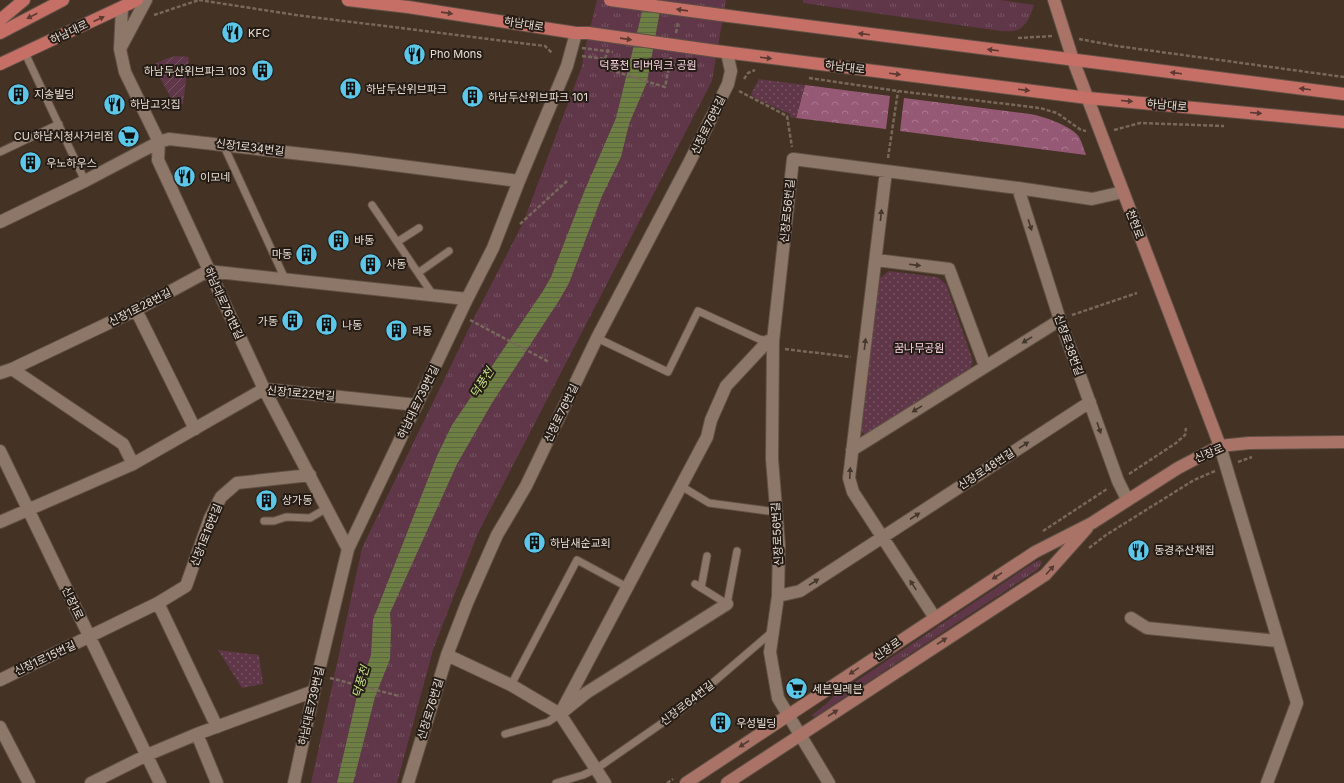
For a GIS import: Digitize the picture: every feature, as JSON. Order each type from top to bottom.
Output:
[{"type":"main road","points":[[0,20],[24,0]]},
{"type":"main road","points":[[0,33],[63,0]]},
{"type":"main road","name":"하남대로","points":[[0,64],[25,53],[121,4],[138,0]]},
{"type":"main road","name":"하남대로","points":[[348,0],[408,7],[722,52],[1088,98],[1344,122]]},
{"type":"main road","points":[[610,0],[1344,94]]},
{"type":"street","points":[[120,50],[146,0]]},
{"type":"street","name":"천현로","points":[[1054,0],[1073,60],[1220,446]]},
{"type":"street","name":"하남대로761번길","points":[[121,4],[120,50],[125,72],[158,142],[158,160],[208,271],[264,388],[348,549]]},
{"type":"street","name":"하남대로739번길","points":[[294,783],[348,549],[467,299],[493,248],[567,66],[582,33]]},
{"type":"street","name":"신장로76번길","points":[[408,783],[447,655],[467,603],[497,535],[526,486],[597,338],[690,161],[728,84],[731,71],[722,52]]},
{"type":"street","name":"신장1로34번길","points":[[0,222],[85,181],[158,142],[169,139],[223,144],[519,182]]},
{"type":"street","points":[[793,159],[1092,199],[1123,192]]},
{"type":"street","name":"신장로56번길","points":[[793,159],[770,341],[772,459],[779,545],[778,596],[770,652],[778,698],[829,783]]},
{"type":"street","points":[[886,171],[849,478],[853,492],[935,618]]},
{"type":"street","name":"신장로38번길","points":[[1018,188],[1060,320],[1118,481],[1127,499]]},
{"type":"street","points":[[876,260],[949,269],[985,366]]},
{"type":"street","points":[[208,271],[467,299]]},
{"type":"street","name":"신장1로28번길","points":[[0,373],[12,369],[136,310],[208,271]]},
{"type":"street","points":[[136,310],[195,429]]},
{"type":"street","points":[[852,450],[1060,320]]},
{"type":"street","points":[[560,714],[707,437],[711,420],[726,386],[770,341]]},
{"type":"street","points":[[12,369],[123,444],[133,464]]},
{"type":"street","name":"신장1로22번길","points":[[0,522],[133,464],[264,388],[417,405]]},
{"type":"street","name":"신장로48번길","points":[[882,537],[1090,402]]},
{"type":"street","name":"신장로","points":[[686,783],[1035,552],[1092,523],[1127,499],[1178,468],[1220,446],[1249,443],[1344,442]]},
{"type":"street","points":[[1220,446],[1297,703],[1268,783]]},
{"type":"street","name":"신장1로","points":[[0,451],[160,783]]},
{"type":"street","name":"신장1로16번길","points":[[90,637],[158,603],[186,586],[210,518],[221,497],[236,483],[310,476]]},
{"type":"street","name":"신장로","points":[[727,783],[1045,575],[1092,523]]},
{"type":"street","points":[[778,596],[800,591],[882,537]]},
{"type":"street","points":[[158,603],[217,727]]},
{"type":"street","points":[[560,714],[586,693],[727,604]]},
{"type":"street","points":[[1132,618],[1148,628],[1278,641]]},
{"type":"street","name":"신장1로15번길","points":[[0,680],[90,637]]},
{"type":"street","points":[[447,655],[511,685],[560,714],[605,783]]},
{"type":"street","points":[[92,783],[147,754],[314,691]]},
{"type":"street","points":[[0,727],[29,783]]},
{"type":"street","points":[[197,734],[217,783]]},
{"type":"lane","points":[[25,53],[85,181]]},
{"type":"lane","points":[[0,152],[59,124]]},
{"type":"lane","points":[[223,144],[285,279]]},
{"type":"lane","points":[[372,205],[433,295]]},
{"type":"lane","points":[[397,242],[419,228]]},
{"type":"lane","points":[[418,273],[449,251]]},
{"type":"lane","points":[[597,338],[668,372],[698,311],[759,339],[770,341]]},
{"type":"lane","points":[[681,486],[709,503],[776,512]]},
{"type":"lane","points":[[264,521],[274,521],[286,518],[310,518],[327,508]]},
{"type":"lane","points":[[695,584],[727,604],[737,551]]},
{"type":"lane","points":[[701,588],[707,556]]},
{"type":"lane","points":[[511,685],[577,560],[627,587]]},
{"type":"lane","name":"신장로64번길","points":[[556,783],[583,775],[596,768],[680,710],[774,631]]},
{"type":"lane","points":[[506,734],[548,722],[560,714]]},
{"type":"path","points":[[137,19],[199,0],[296,15],[545,46],[552,53]]},
{"type":"path","points":[[1010,38],[1065,36],[1117,46],[1344,77]]},
{"type":"path","points":[[579,55],[605,59]]},
{"type":"path","points":[[607,69],[657,84]]},
{"type":"path","points":[[748,73],[754,70],[761,70]]},
{"type":"path","points":[[806,78],[1040,108],[1057,113],[1081,130],[1101,133],[1140,123],[1224,126]]},
{"type":"path","points":[[728,84],[787,116],[793,159]]},
{"type":"path","points":[[886,171],[898,91]]},
{"type":"path","points":[[520,224],[566,181]]},
{"type":"path","points":[[1060,320],[1137,293]]},
{"type":"path","points":[[470,320],[549,362]]},
{"type":"path","points":[[770,341],[784,349],[864,359]]},
{"type":"path","points":[[1129,474],[1176,443],[1185,435],[1186,428]]},
{"type":"path","points":[[330,678],[399,696]]},
{"type":"green space","name":"덕풍천 리버워크 공원","points":[[597,0],[726,0],[712,81],[478,533],[433,650],[397,783],[311,783],[362,548],[477,312],[523,223],[582,66]]},
{"type":"green space","points":[[803,0],[1001,0],[1034,5],[1030,16],[1023,26],[1013,31],[1001,31],[803,3]]},
{"type":"green space","points":[[176,56],[189,57],[183,104],[174,104],[153,65],[165,59]]},
{"type":"green space","points":[[759,79],[805,85],[796,118],[790,117],[790,114],[755,98],[751,94]]},
{"type":"green space","points":[[805,85],[890,96],[886,129],[796,118]]},
{"type":"green space","points":[[904,98],[1030,114],[1042,117],[1064,125],[1075,133],[1080,139],[1086,155],[900,131]]},
{"type":"green space","name":"꿈나무공원","points":[[889,271],[937,277],[946,284],[973,361],[969,372],[870,437],[860,431],[880,278]]},
{"type":"green space","points":[[1040,560],[1042,563],[1037,570],[815,717],[812,716],[834,696],[1033,563]]},
{"type":"green space","points":[[218,650],[259,655],[263,684],[242,688]]},
{"type":"water","name":"덕풍천","points":[[645,0],[662,0],[647,82],[629,124],[621,157],[602,196],[569,283],[492,403],[457,464],[390,613],[390,659],[375,697],[353,783],[337,783],[357,696],[371,655],[373,620],[437,456],[452,425],[551,277],[584,192],[616,118]]},
{"type":"place","name":"KFC","points":[[232,33]]},
{"type":"place","name":"Pho Mons","points":[[415,54]]},
{"type":"place","name":"하남두산위브파크 103","points":[[262,71]]},
{"type":"place","name":"하남두산위브파크","points":[[351,89]]},
{"type":"place","name":"지송빌딩","points":[[19,94]]},
{"type":"place","name":"하남두산위브파크 101","points":[[472,97]]},
{"type":"place","name":"하남고깃집","points":[[115,104]]},
{"type":"place","name":"CU 하남시청사거리점","points":[[129,136]]},
{"type":"place","name":"우노하우스","points":[[30,163]]},
{"type":"place","name":"이모네","points":[[184,177]]},
{"type":"place","name":"바동","points":[[338,240]]},
{"type":"place","name":"마동","points":[[307,254]]},
{"type":"place","name":"사동","points":[[371,264]]},
{"type":"place","name":"가동","points":[[293,321]]},
{"type":"place","name":"나동","points":[[327,325]]},
{"type":"place","name":"라동","points":[[396,331]]},
{"type":"place","name":"상가동","points":[[267,500]]},
{"type":"place","name":"하남새순교회","points":[[534,543]]},
{"type":"place","name":"동경주산채집","points":[[1139,550]]},
{"type":"place","name":"세븐일레븐","points":[[796,689]]},
{"type":"place","name":"우성빌딩","points":[[720,723]]}]
